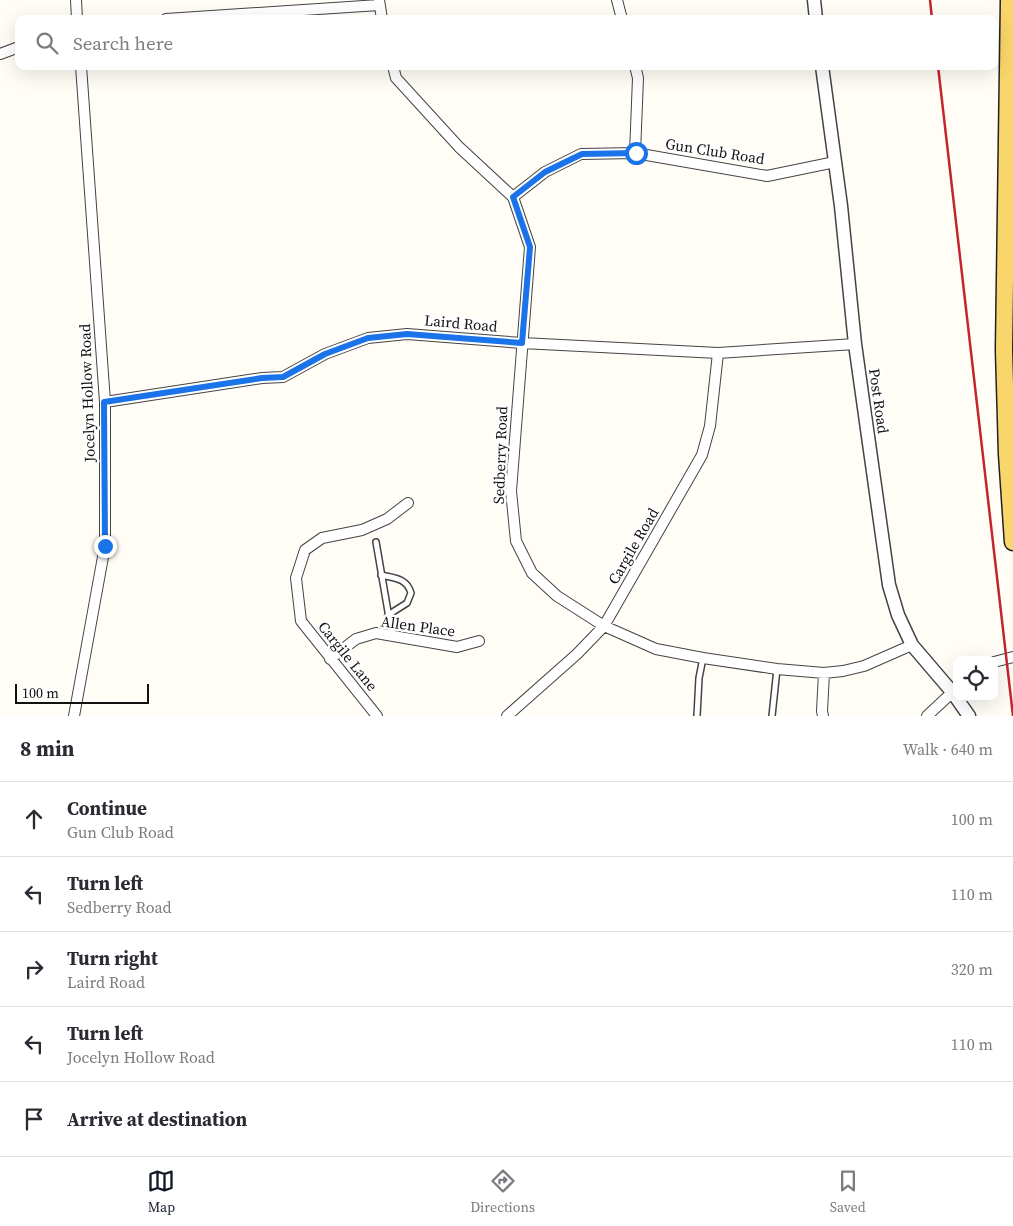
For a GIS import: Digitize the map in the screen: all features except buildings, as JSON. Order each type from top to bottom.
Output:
[{"type":"main road","points":[[1009,0],[1011,27],[1008,350],[1013,542]]},
{"type":"street","points":[[76,0],[77,15]]},
{"type":"street","points":[[616,0],[621,15]]},
{"type":"street","points":[[814,0],[816,15]]},
{"type":"street","points":[[216,15],[379,2],[381,15]]},
{"type":"street","points":[[0,54],[15,48]]},
{"type":"street","name":"Jocelyn Hollow Road","points":[[74,716],[105,546],[104,402],[80,70]]},
{"type":"street","name":"Sedberry Road","points":[[394,70],[396,78],[459,147],[513,197],[530,247],[511,491],[516,541],[532,573],[557,596],[604,626],[656,649],[703,658],[777,669],[824,673],[864,666],[912,645]]},
{"type":"street","points":[[636,70],[638,78],[636,153]]},
{"type":"street","name":"Post Road","points":[[823,70],[841,206],[855,344],[889,585],[898,614],[912,645],[953,689]]},
{"type":"street","name":"Gun Club Road","points":[[513,197],[545,172],[582,154],[636,153],[768,176],[835,162]]},
{"type":"street","name":"Laird Road","points":[[104,402],[262,378],[283,377],[325,354],[368,338],[407,334],[522,343],[718,353],[855,344]]},
{"type":"street","name":"Cargile Road","points":[[507,716],[577,654],[604,626],[702,455],[710,426],[718,353]]},
{"type":"street","name":"Cargile Lane","points":[[377,716],[301,621],[296,578],[305,550],[322,538],[362,530],[387,519],[408,503]]},
{"type":"street","name":"Allen Place","points":[[330,659],[356,639],[376,633],[457,648],[479,641]]},
{"type":"street","points":[[998,661],[1013,656]]},
{"type":"street","points":[[823,716],[824,673]]},
{"type":"street","points":[[927,716],[953,693]]},
{"type":"street","name":"Post Road","points":[[961,701],[969,716]]},
{"type":"lane","points":[[376,542],[392,636]]},
{"type":"lane","points":[[381,575],[401,579],[407,583],[411,593],[407,603],[388,615]]},
{"type":"lane","points":[[697,716],[699,678],[703,658]]},
{"type":"lane","points":[[772,716],[777,669]]},
{"type":"railway","points":[[930,0],[932,15]]},
{"type":"railway","points":[[938,70],[1013,716]]},
{"type":"route","points":[[105,546],[104,402],[262,378],[283,377],[325,354],[368,338],[407,334],[522,343],[530,247],[513,197],[545,172],[582,154],[636,153]]}]
